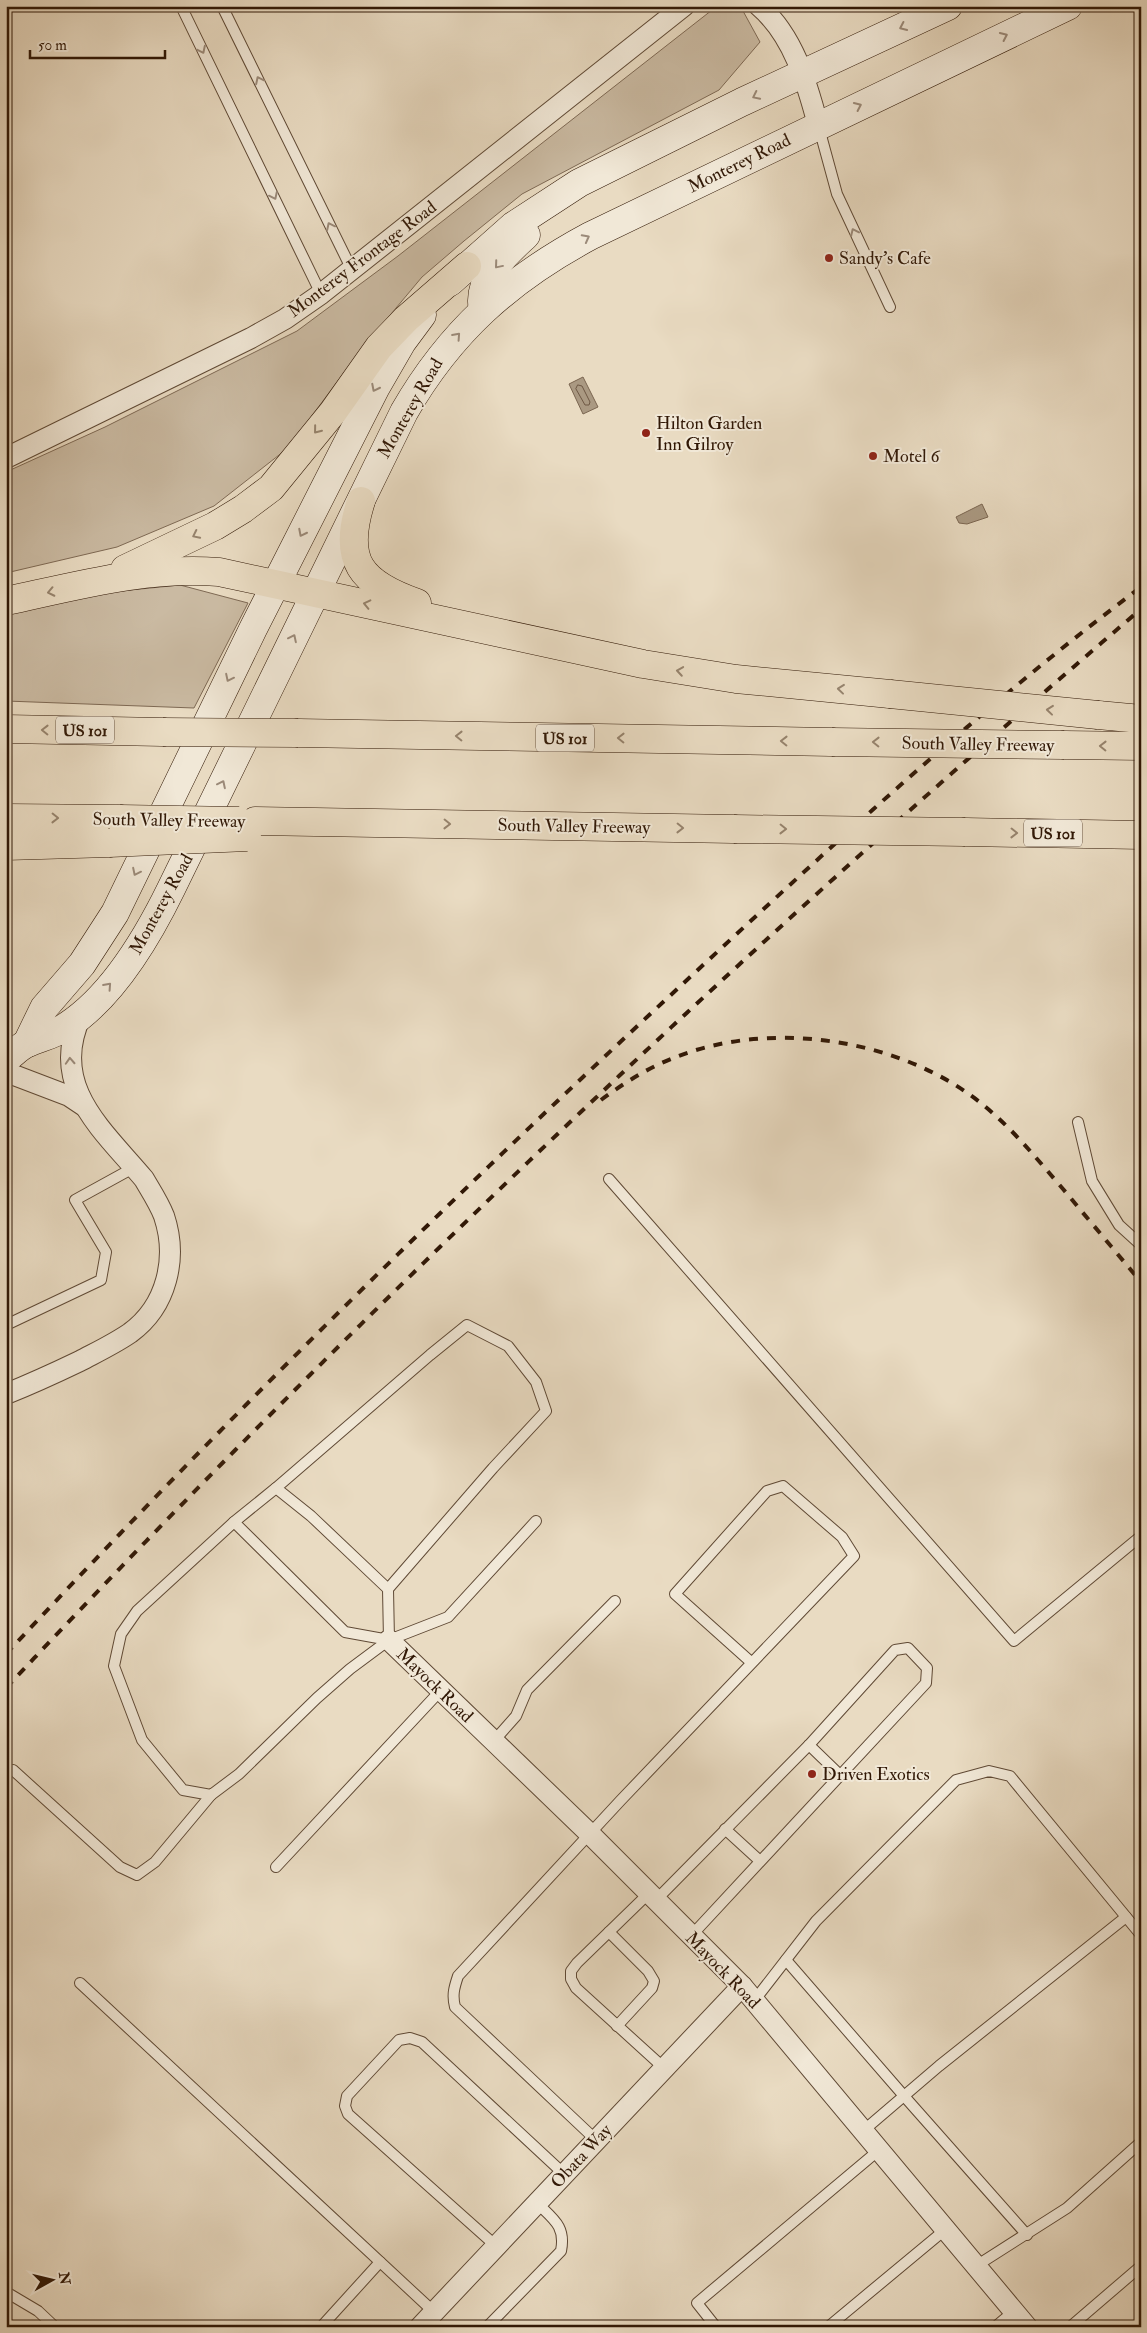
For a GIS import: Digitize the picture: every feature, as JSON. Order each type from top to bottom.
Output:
[{"type":"highway","points":[[96,582],[215,526],[243,509],[271,488],[333,412],[379,347],[416,309],[467,266]]},
{"type":"highway","points":[[361,501],[353,531],[356,558],[362,570],[386,590],[420,604],[531,632],[642,664]]},
{"type":"highway","points":[[6,601],[96,582],[160,572],[200,570],[242,576],[316,592],[545,645],[642,664],[736,679],[1141,719]]},
{"type":"highway","name":"South Valley Freeway","points":[[6,729],[1141,746]]},
{"type":"highway","name":"South Valley Freeway","points":[[6,818],[115,831],[399,824],[1141,835]]},
{"type":"highway","points":[[6,846],[115,831]]},
{"type":"main road","name":"Monterey Road","points":[[17,1051],[44,1008],[82,964],[115,913],[276,584],[387,365],[426,309],[467,266],[528,215],[562,192],[802,74],[948,6]]},
{"type":"main road","name":"Monterey Road","points":[[17,1051],[66,1027],[80,1016],[132,958],[162,907],[404,412],[424,378],[447,347],[483,310],[520,279],[572,246],[818,125],[1068,6]]},
{"type":"main road","points":[[483,310],[481,291],[489,276],[500,262],[534,228],[598,173]]},
{"type":"street","name":"Monterey Frontage Road","points":[[6,458],[251,338],[286,318],[352,270],[684,6]]},
{"type":"street","points":[[759,6],[778,27],[802,74],[818,125]]},
{"type":"street","points":[[6,1394],[107,1347],[131,1332],[150,1313],[164,1288],[170,1266],[170,1240],[164,1216],[144,1179],[84,1106],[74,1084],[69,1057],[72,1038],[80,1016]]},
{"type":"street","points":[[6,1072],[69,1096],[84,1106]]},
{"type":"street","name":"Mayock Road","points":[[389,1640],[442,1689],[493,1742],[590,1834],[748,1994],[1028,2327]]},
{"type":"street","name":"Obata Way","points":[[420,2327],[664,2068],[748,1994]]},
{"type":"lane","points":[[181,6],[321,294]]},
{"type":"lane","points":[[222,6],[352,270]]},
{"type":"lane","points":[[818,125],[836,194],[890,308]]},
{"type":"lane","points":[[1078,1122],[1092,1181],[1120,1226],[1141,1245]]},
{"type":"lane","points":[[6,1325],[101,1280],[106,1252],[75,1200],[134,1167]]},
{"type":"lane","points":[[609,1179],[1014,1641],[1141,1536]]},
{"type":"lane","points":[[211,1795],[183,1790],[142,1740],[114,1666],[121,1634],[137,1611],[234,1522],[467,1325],[508,1346],[536,1382],[546,1411],[493,1468],[388,1589],[389,1640]]},
{"type":"lane","points":[[596,2140],[455,2007],[452,1995],[458,1976],[854,1556],[842,1538],[783,1486],[768,1491],[675,1594],[752,1662]]},
{"type":"lane","points":[[276,1488],[311,1516],[388,1589]]},
{"type":"lane","points":[[13,1770],[120,1868],[136,1875],[155,1862],[211,1795],[239,1774],[317,1698],[350,1669],[389,1640],[448,1617],[536,1521]]},
{"type":"lane","points":[[234,1522],[345,1632],[389,1640]]},
{"type":"lane","points":[[493,1742],[516,1716],[528,1690],[615,1601]]},
{"type":"lane","points":[[664,2068],[576,1988],[571,1979],[571,1970],[608,1932],[651,1897],[725,1829],[809,1744],[895,1650],[908,1648],[927,1668],[926,1683],[690,1936]]},
{"type":"lane","points":[[276,1868],[442,1689]]},
{"type":"lane","points":[[809,1744],[840,1776]]},
{"type":"lane","points":[[748,1994],[786,1960],[816,1921],[956,1780],[989,1771],[1010,1776],[1141,1935]]},
{"type":"lane","points":[[725,1829],[760,1861]]},
{"type":"lane","points":[[863,2131],[938,2066],[1126,1917]]},
{"type":"lane","points":[[608,1932],[648,1971],[654,1981],[652,1988],[617,2026]]},
{"type":"lane","points":[[786,1960],[1027,2234]]},
{"type":"lane","points":[[80,1984],[434,2312]]},
{"type":"lane","points":[[496,2246],[348,2114],[345,2106],[347,2096],[399,2040],[410,2038],[422,2042],[564,2174]]},
{"type":"lane","points":[[976,2266],[1067,2208],[1141,2142]]},
{"type":"lane","points":[[716,2327],[696,2303],[879,2150]]},
{"type":"lane","points":[[487,2327],[561,2251],[563,2238],[560,2227],[537,2202]]},
{"type":"lane","points":[[828,2327],[946,2229]]},
{"type":"lane","points":[[321,2327],[380,2262]]},
{"type":"lane","points":[[1070,2327],[1141,2266]]},
{"type":"lane","points":[[6,2292],[38,2311],[55,2327]]},
{"type":"lane","points":[[995,2327],[1014,2311]]},
{"type":"shaded area","points":[[712,10],[743,11],[760,42],[719,90],[522,194],[464,241],[422,277],[360,351],[288,448],[214,506],[117,547],[6,573],[6,472],[105,427],[297,331],[398,256]]},
{"type":"shaded area","points":[[180,585],[248,603],[194,708],[6,701],[6,610],[81,595]]},
{"type":"water","points":[[583,377],[598,407],[583,414],[569,384]]},
{"type":"water","points":[[982,504],[988,517],[967,524],[959,523],[956,517]]},
{"type":"railway","points":[[6,1654],[251,1400],[418,1235],[588,1072],[787,887],[902,784],[1020,683],[1141,587]]},
{"type":"railway","points":[[6,1688],[141,1546],[279,1406],[559,1133],[847,867],[1141,609]]},
{"type":"railway","points":[[601,1100],[646,1071],[676,1057],[713,1045],[753,1039],[794,1038],[835,1042],[875,1051],[914,1064],[950,1082],[982,1104],[1014,1134],[1141,1282]]},
{"type":"place","name":"Sandy's Cafe","points":[[829,258]]},
{"type":"place","name":"Hilton Garden Inn Gilroy","points":[[646,433]]},
{"type":"place","name":"Motel 6","points":[[873,456]]},
{"type":"place","name":"Driven Exotics","points":[[812,1774]]}]
